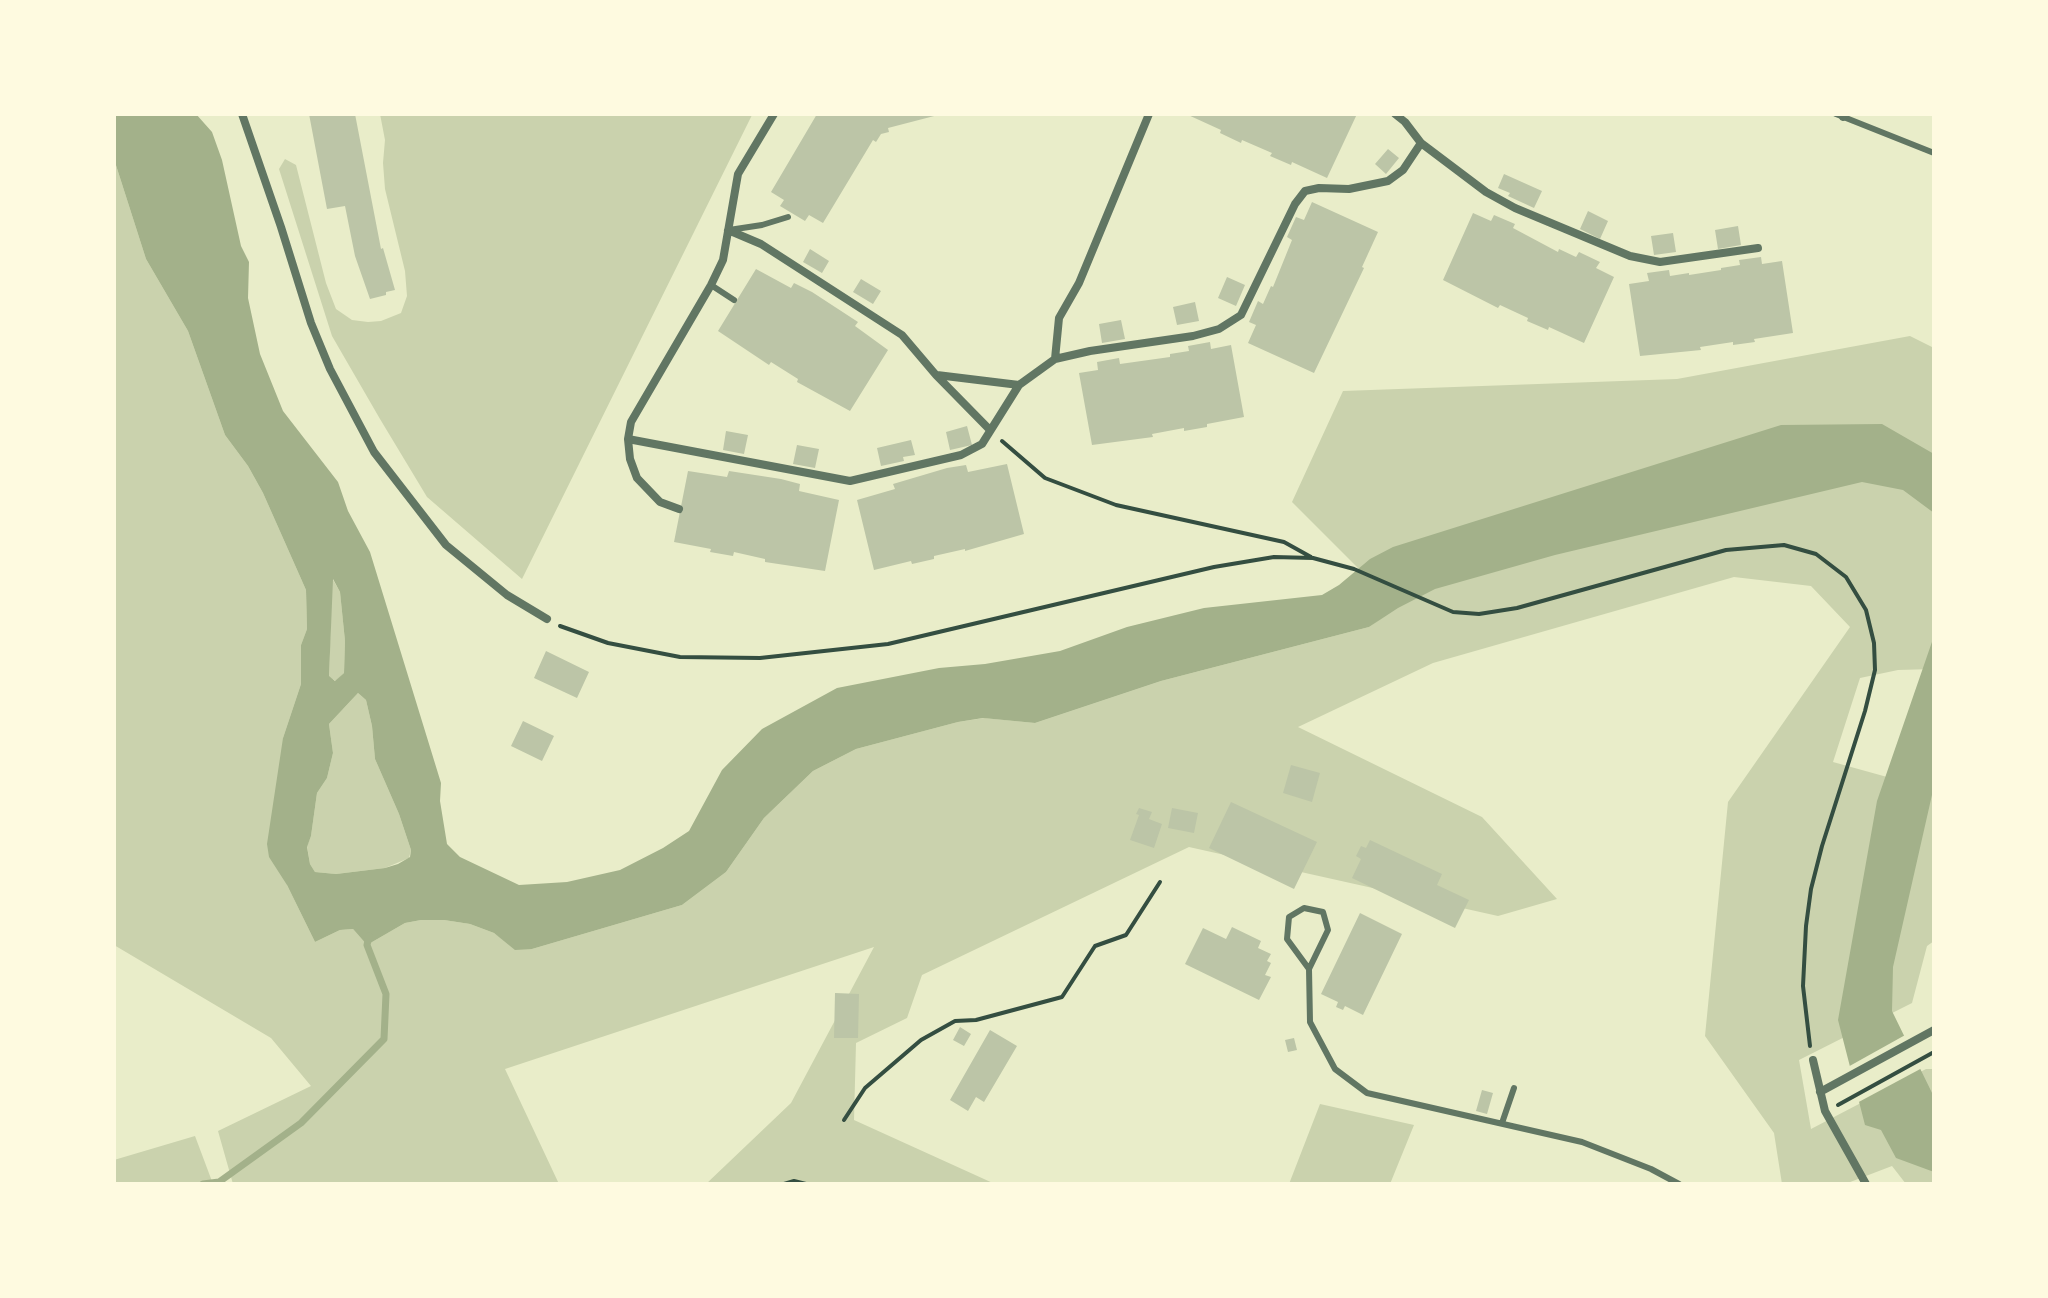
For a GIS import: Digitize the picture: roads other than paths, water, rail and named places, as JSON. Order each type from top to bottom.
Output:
[{"type":"street","points":[[242,114],[311,323],[330,369],[374,452],[446,545],[507,595],[547,619]]},
{"type":"street","points":[[679,509],[660,502],[637,478],[630,459],[628,439],[631,422],[723,260],[738,174],[774,114]]},
{"type":"street","points":[[1055,359],[1059,318],[1079,283],[1149,114]]},
{"type":"street","points":[[1395,114],[1421,143],[1486,192],[1515,208],[1630,256],[1660,262],[1758,248]]},
{"type":"street","points":[[628,439],[850,481],[961,455],[982,444],[1019,385],[1055,359],[1193,336],[1219,329],[1241,315],[1295,204],[1305,191],[1349,189],[1388,181],[1403,170],[1421,143]]},
{"type":"street","points":[[728,230],[761,244],[902,335],[990,430]]},
{"type":"street","points":[[936,375],[1019,385]]},
{"type":"street","points":[[1820,1092],[1934,1030]]},
{"type":"street","points":[[1813,1060],[1825,1111],[1866,1184]]},
{"type":"lane","points":[[1840,115],[1934,153]]},
{"type":"lane","points":[[728,230],[788,217]]},
{"type":"lane","points":[[711,285],[734,300]]},
{"type":"lane","points":[[1309,969],[1287,939],[1289,917],[1304,908],[1323,912],[1328,930],[1309,969],[1310,1022],[1335,1069],[1367,1093],[1582,1142],[1651,1169],[1679,1184]]},
{"type":"lane","points":[[1502,1123],[1514,1088]]},
{"type":"waterway","points":[[203,1184],[219,1182],[301,1123],[384,1039],[386,994],[367,945],[369,936]]}]
